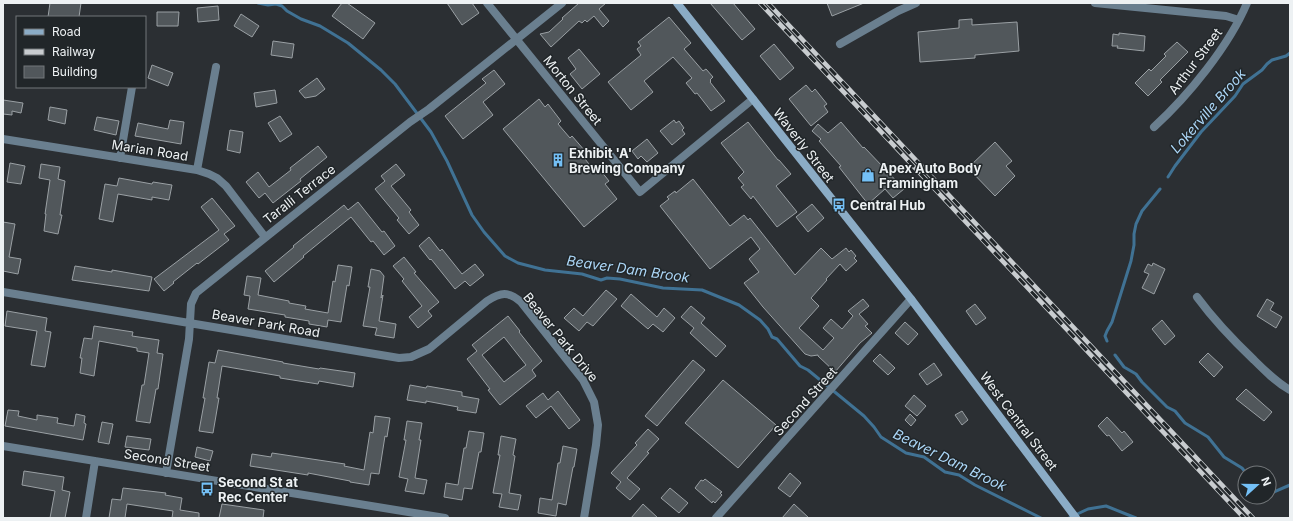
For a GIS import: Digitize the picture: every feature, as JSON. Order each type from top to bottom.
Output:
[{"type":"main road","name":"Waverly Street","points":[[677,3],[942,339]]},
{"type":"main road","name":"West Central Street","points":[[942,339],[1076,518]]},
{"type":"street","name":"Morton Street","points":[[487,3],[640,192],[753,99]]},
{"type":"street","name":"Taralli Terrace","points":[[166,473],[189,339],[191,304],[196,293],[562,3]]},
{"type":"street","points":[[840,44],[898,11],[916,3]]},
{"type":"street","points":[[1095,3],[1226,16],[1239,20]]},
{"type":"street","name":"Arthur Street","points":[[1154,127],[1172,110],[1207,69],[1229,37],[1247,3]]},
{"type":"street","points":[[197,170],[216,67]]},
{"type":"street","points":[[120,158],[132,88]]},
{"type":"street","name":"Marian Road","points":[[3,139],[197,170],[213,176],[226,186],[265,237]]},
{"type":"street","name":"Beaver Park Road","points":[[3,292],[399,358],[410,357],[429,349],[487,301],[496,295],[505,294]]},
{"type":"street","name":"Beaver Park Drive","points":[[505,294],[514,296],[521,302],[583,380],[594,402],[598,425],[584,518]]},
{"type":"street","points":[[1197,297],[1233,339],[1266,372],[1290,390]]},
{"type":"street","name":"Second Street","points":[[716,518],[911,299]]},
{"type":"street","name":"Second Street","points":[[3,446],[445,518]]},
{"type":"street","points":[[86,518],[95,461]]},
{"type":"building","points":[[50,3],[81,3],[79,16],[48,16]]},
{"type":"building","points":[[342,3],[347,3],[375,23],[363,39],[332,16]]},
{"type":"building","points":[[447,3],[472,3],[479,13],[462,25]]},
{"type":"building","points":[[579,3],[606,3],[599,9],[609,21],[603,27],[594,16],[587,22],[585,20],[582,23],[579,21],[551,47],[540,34],[549,32]]},
{"type":"building","points":[[710,3],[733,3],[755,29],[742,40]]},
{"type":"building","points":[[827,3],[864,3],[832,16]]},
{"type":"building","points":[[218,6],[219,20],[198,22],[197,8]]},
{"type":"building","points":[[157,12],[179,12],[178,26],[157,26]]},
{"type":"building","points":[[241,14],[259,26],[252,37],[234,26]]},
{"type":"building","points":[[669,17],[691,43],[684,49],[703,71],[706,69],[713,77],[710,82],[725,101],[711,111],[697,93],[695,94],[686,83],[692,78],[673,57],[644,81],[653,92],[631,110],[608,82],[641,55],[637,49],[641,46],[638,42]]},
{"type":"building","points":[[972,19],[972,25],[1017,22],[1019,51],[975,55],[975,58],[920,62],[918,32],[959,28],[959,20]]},
{"type":"building","points":[[1119,33],[1145,36],[1144,51],[1117,48],[1118,46],[1112,46],[1113,34],[1119,35]]},
{"type":"building","points":[[273,41],[294,44],[292,58],[271,55]]},
{"type":"building","points":[[1177,42],[1188,52],[1160,80],[1162,82],[1148,96],[1135,83],[1149,69],[1151,71],[1166,56],[1164,54]]},
{"type":"building","points":[[774,44],[794,68],[780,80],[760,56]]},
{"type":"building","points":[[579,49],[600,74],[582,89],[570,74],[576,69],[568,58]]},
{"type":"building","points":[[152,65],[173,73],[168,86],[148,78]]},
{"type":"building","points":[[494,70],[505,84],[483,102],[493,115],[463,139],[445,116],[486,83],[482,79]]},
{"type":"building","points":[[317,78],[325,89],[316,96],[305,98],[299,91]]},
{"type":"building","points":[[806,85],[812,92],[815,89],[827,104],[824,106],[828,112],[811,126],[789,99]]},
{"type":"building","points":[[275,90],[277,103],[256,107],[254,93]]},
{"type":"building","name":"Exhibit 'A' Brewing Company","points":[[539,99],[545,107],[548,104],[561,121],[558,124],[570,138],[572,136],[585,151],[581,154],[593,169],[597,166],[609,181],[605,184],[617,199],[584,227],[503,129]]},
{"type":"building","points":[[3,100],[23,103],[21,113],[12,111],[12,115],[3,114]]},
{"type":"building","points":[[50,107],[67,110],[65,124],[48,120]]},
{"type":"building","points":[[280,116],[292,134],[280,142],[268,123]]},
{"type":"building","points":[[97,117],[119,121],[116,135],[94,130]]},
{"type":"building","points":[[170,120],[184,122],[181,144],[135,136],[138,123],[168,129]]},
{"type":"building","points":[[674,120],[676,123],[679,121],[684,128],[682,130],[685,134],[672,145],[660,131]]},
{"type":"building","points":[[748,122],[791,174],[776,186],[797,212],[777,227],[753,196],[751,199],[741,187],[744,185],[738,178],[744,172],[721,143]]},
{"type":"building","points":[[841,122],[863,148],[864,147],[904,189],[893,198],[885,189],[868,204],[839,167],[841,166],[819,141],[821,139],[812,131],[818,124],[828,133]]},
{"type":"building","points":[[230,130],[243,132],[240,153],[227,150]]},
{"type":"building","points":[[647,139],[658,153],[647,162],[641,156],[638,159],[632,151]]},
{"type":"building","points":[[995,142],[1012,161],[1006,166],[1015,176],[995,196],[968,168]]},
{"type":"building","points":[[318,146],[327,157],[300,179],[301,181],[273,203],[265,193],[259,198],[246,182],[258,172],[269,187]]},
{"type":"building","points":[[10,163],[25,166],[21,184],[7,182]]},
{"type":"building","points":[[41,164],[60,167],[58,179],[65,181],[60,215],[62,215],[58,234],[44,231],[50,180],[39,178]]},
{"type":"building","points":[[396,164],[405,175],[391,186],[411,210],[409,212],[419,225],[409,234],[397,220],[399,218],[375,189],[385,181],[381,176]]},
{"type":"building","points":[[119,178],[152,184],[153,182],[172,185],[169,200],[152,197],[152,200],[118,194],[113,222],[99,219],[105,184],[117,186]]},
{"type":"building","points":[[693,179],[730,226],[744,215],[748,220],[750,218],[795,275],[821,248],[832,259],[846,248],[849,252],[851,250],[856,256],[854,258],[857,261],[846,271],[840,264],[826,279],[827,280],[811,298],[819,306],[799,328],[823,350],[834,338],[823,328],[831,319],[842,329],[853,316],[848,311],[863,299],[869,306],[859,314],[868,324],[865,326],[872,333],[860,343],[835,372],[818,355],[811,356],[805,354],[763,307],[744,283],[759,272],[749,259],[760,249],[751,237],[710,269],[660,206],[669,199],[667,197],[675,191],[676,193]]},
{"type":"building","points":[[212,198],[235,226],[224,234],[229,240],[198,264],[197,263],[164,291],[154,279],[219,230],[201,207]]},
{"type":"building","points":[[358,202],[382,232],[384,231],[395,246],[384,255],[373,241],[371,242],[351,217],[274,282],[265,271],[294,247],[293,246],[344,205],[348,210]]},
{"type":"building","points":[[812,204],[824,218],[808,232],[796,217]]},
{"type":"building","points":[[3,222],[15,224],[9,257],[21,259],[18,274],[3,271]]},
{"type":"building","points":[[429,237],[440,251],[442,249],[462,274],[475,264],[484,275],[470,286],[465,281],[455,289],[419,246]]},
{"type":"building","points":[[404,257],[416,272],[414,273],[439,302],[428,311],[432,316],[418,328],[409,317],[422,306],[402,281],[404,279],[393,266]]},
{"type":"building","points":[[1153,263],[1165,269],[1154,294],[1142,288],[1149,274],[1144,272],[1148,264],[1152,266]]},
{"type":"building","points":[[338,265],[352,267],[349,286],[347,285],[341,322],[328,320],[327,327],[309,324],[309,321],[285,317],[285,315],[248,309],[250,296],[244,295],[247,276],[261,278],[258,295],[289,301],[289,303],[306,306],[305,309],[328,313],[333,281],[335,282]]},
{"type":"building","points":[[75,266],[112,272],[112,270],[152,277],[149,291],[72,280]]},
{"type":"building","points":[[371,269],[380,271],[384,276],[379,321],[396,324],[394,338],[375,335],[377,328],[363,326],[370,287],[368,287]]},
{"type":"building","points":[[606,290],[617,299],[593,326],[587,322],[579,331],[564,318],[574,308],[583,316]]},
{"type":"building","points":[[631,294],[657,317],[664,308],[675,318],[663,332],[653,324],[648,329],[621,306]]},
{"type":"building","points":[[1267,299],[1274,303],[1270,310],[1282,317],[1276,328],[1257,316]]},
{"type":"building","points":[[975,304],[986,318],[976,325],[966,311]]},
{"type":"building","points":[[691,306],[705,318],[701,323],[726,346],[716,357],[690,333],[694,328],[681,317]]},
{"type":"building","points":[[7,311],[47,318],[45,331],[51,332],[45,367],[31,365],[37,331],[5,326]]},
{"type":"building","points":[[508,316],[542,361],[532,370],[536,376],[500,405],[488,390],[490,389],[467,359],[477,351],[472,345]],"holes":[[[504,337],[526,365],[504,382],[482,355]]]},
{"type":"building","points":[[1162,320],[1175,336],[1165,345],[1152,329]]},
{"type":"building","points":[[905,322],[918,334],[908,345],[895,333]]},
{"type":"building","points":[[94,326],[133,332],[132,336],[159,340],[157,353],[163,354],[158,389],[156,389],[150,423],[136,421],[149,353],[137,351],[137,348],[99,341],[94,376],[80,373],[82,358],[80,358],[84,338],[92,339]]},
{"type":"building","points":[[218,350],[283,363],[355,373],[353,387],[319,381],[318,384],[280,378],[280,376],[222,366],[217,398],[219,398],[213,433],[199,431],[205,398],[203,398],[209,362],[215,363]]},
{"type":"building","points":[[1208,353],[1223,367],[1214,377],[1199,362]]},
{"type":"building","points":[[880,354],[895,368],[888,375],[873,361]]},
{"type":"building","points":[[693,360],[705,370],[657,426],[645,416]]},
{"type":"building","points":[[934,363],[942,375],[927,385],[919,374]]},
{"type":"building","points":[[723,380],[776,425],[738,468],[685,423]]},
{"type":"building","points":[[410,385],[426,388],[427,386],[462,392],[462,396],[479,399],[476,413],[457,410],[458,407],[426,401],[426,403],[407,400]]},
{"type":"building","points":[[1246,389],[1272,412],[1264,421],[1236,399]]},
{"type":"building","points":[[558,391],[580,420],[569,429],[551,406],[536,418],[526,406],[543,393],[548,400]]},
{"type":"building","points":[[914,395],[926,406],[917,416],[905,406]]},
{"type":"building","points":[[8,410],[19,411],[18,416],[37,420],[37,415],[58,418],[57,423],[74,426],[76,414],[85,416],[84,423],[86,424],[83,440],[5,426]]},
{"type":"building","points":[[962,411],[968,420],[962,425],[955,415]]},
{"type":"building","points":[[910,414],[916,420],[911,426],[905,420]]},
{"type":"building","points":[[375,416],[390,418],[387,437],[385,436],[379,474],[371,473],[369,485],[308,473],[308,475],[250,466],[252,454],[271,457],[272,453],[345,464],[344,466],[364,470],[370,432],[373,433]]},
{"type":"building","points":[[1107,417],[1122,433],[1124,431],[1133,442],[1122,451],[1109,435],[1107,436],[1098,426]]},
{"type":"building","points":[[407,421],[422,423],[415,478],[427,480],[424,494],[405,491],[408,479],[399,477],[406,440],[404,440]]},
{"type":"building","points":[[102,422],[113,424],[109,444],[98,442]]},
{"type":"building","points":[[648,429],[659,439],[627,478],[640,489],[630,500],[616,488],[621,482],[611,473],[637,445],[635,443]]},
{"type":"building","points":[[469,431],[484,433],[472,489],[464,488],[462,500],[444,497],[446,483],[458,485],[464,448],[466,448]]},
{"type":"building","points":[[127,436],[151,439],[149,450],[125,447]]},
{"type":"building","points":[[501,436],[516,439],[509,493],[521,495],[518,510],[499,507],[502,494],[493,493],[500,455],[498,455]]},
{"type":"building","points":[[563,446],[577,449],[566,505],[558,503],[556,516],[538,513],[540,498],[552,500],[558,463],[560,463]]},
{"type":"building","points":[[197,447],[213,451],[210,461],[195,457]]},
{"type":"building","points":[[24,471],[64,477],[62,490],[70,492],[65,518],[50,518],[55,491],[22,485]]},
{"type":"building","points":[[790,473],[801,483],[790,497],[778,488]]},
{"type":"building","points":[[705,479],[722,492],[720,493],[722,495],[715,503],[713,501],[712,503],[695,488],[701,480],[703,481]]},
{"type":"building","points":[[123,488],[166,493],[165,495],[182,498],[180,510],[199,513],[199,518],[172,518],[173,511],[127,504],[125,518],[109,518],[112,499],[121,500]]},
{"type":"building","points":[[670,488],[688,503],[679,513],[661,498]]},
{"type":"building","points":[[222,504],[264,510],[263,518],[219,518]]},
{"type":"building","points":[[643,504],[658,518],[631,518]]},
{"type":"building","points":[[794,504],[809,518],[782,518]]},
{"type":"waterway","name":"Beaver Dam Brook","points":[[258,3],[268,5],[276,4],[282,6],[287,11],[301,19],[320,26],[348,43],[381,70],[395,84],[431,132],[447,161],[472,215],[484,232],[505,256],[518,263],[545,270],[582,274],[601,280],[607,278],[620,279],[663,288],[702,290],[739,305],[760,320],[768,329],[772,337],[777,339],[800,366],[808,370],[864,416],[881,437],[906,453],[924,457],[945,472],[959,475],[975,485],[1041,518]]},
{"type":"waterway","name":"Lokerville Brook","points":[[1168,177],[1201,132],[1235,96],[1243,84],[1262,70],[1272,60],[1286,56],[1290,53]]},
{"type":"waterway","name":"Lokerville Brook","points":[[1107,341],[1105,336],[1112,322],[1131,261],[1136,224],[1142,211],[1160,189]]},
{"type":"waterway","name":"Lokerville Brook","points":[[1115,355],[1124,367],[1136,374],[1167,407],[1175,411],[1185,423],[1208,437],[1224,457],[1237,465]]},
{"type":"waterway","name":"Beaver Dam Brook","points":[[1277,491],[1290,485]]},
{"type":"waterway","name":"Beaver Dam Brook","points":[[1069,518],[1088,509],[1106,506],[1136,518]]},
{"type":"railway","points":[[760,3],[1244,518]]},
{"type":"railway","points":[[768,3],[1253,518]]},
{"type":"place","name":"Exhibit 'A' Brewing Company","points":[[558,160]]},
{"type":"place","name":"Apex Auto Body Framingham","points":[[868,175]]},
{"type":"place","name":"Central Hub","points":[[839,205]]},
{"type":"place","name":"Second St at Rec Center","points":[[207,489]]}]
